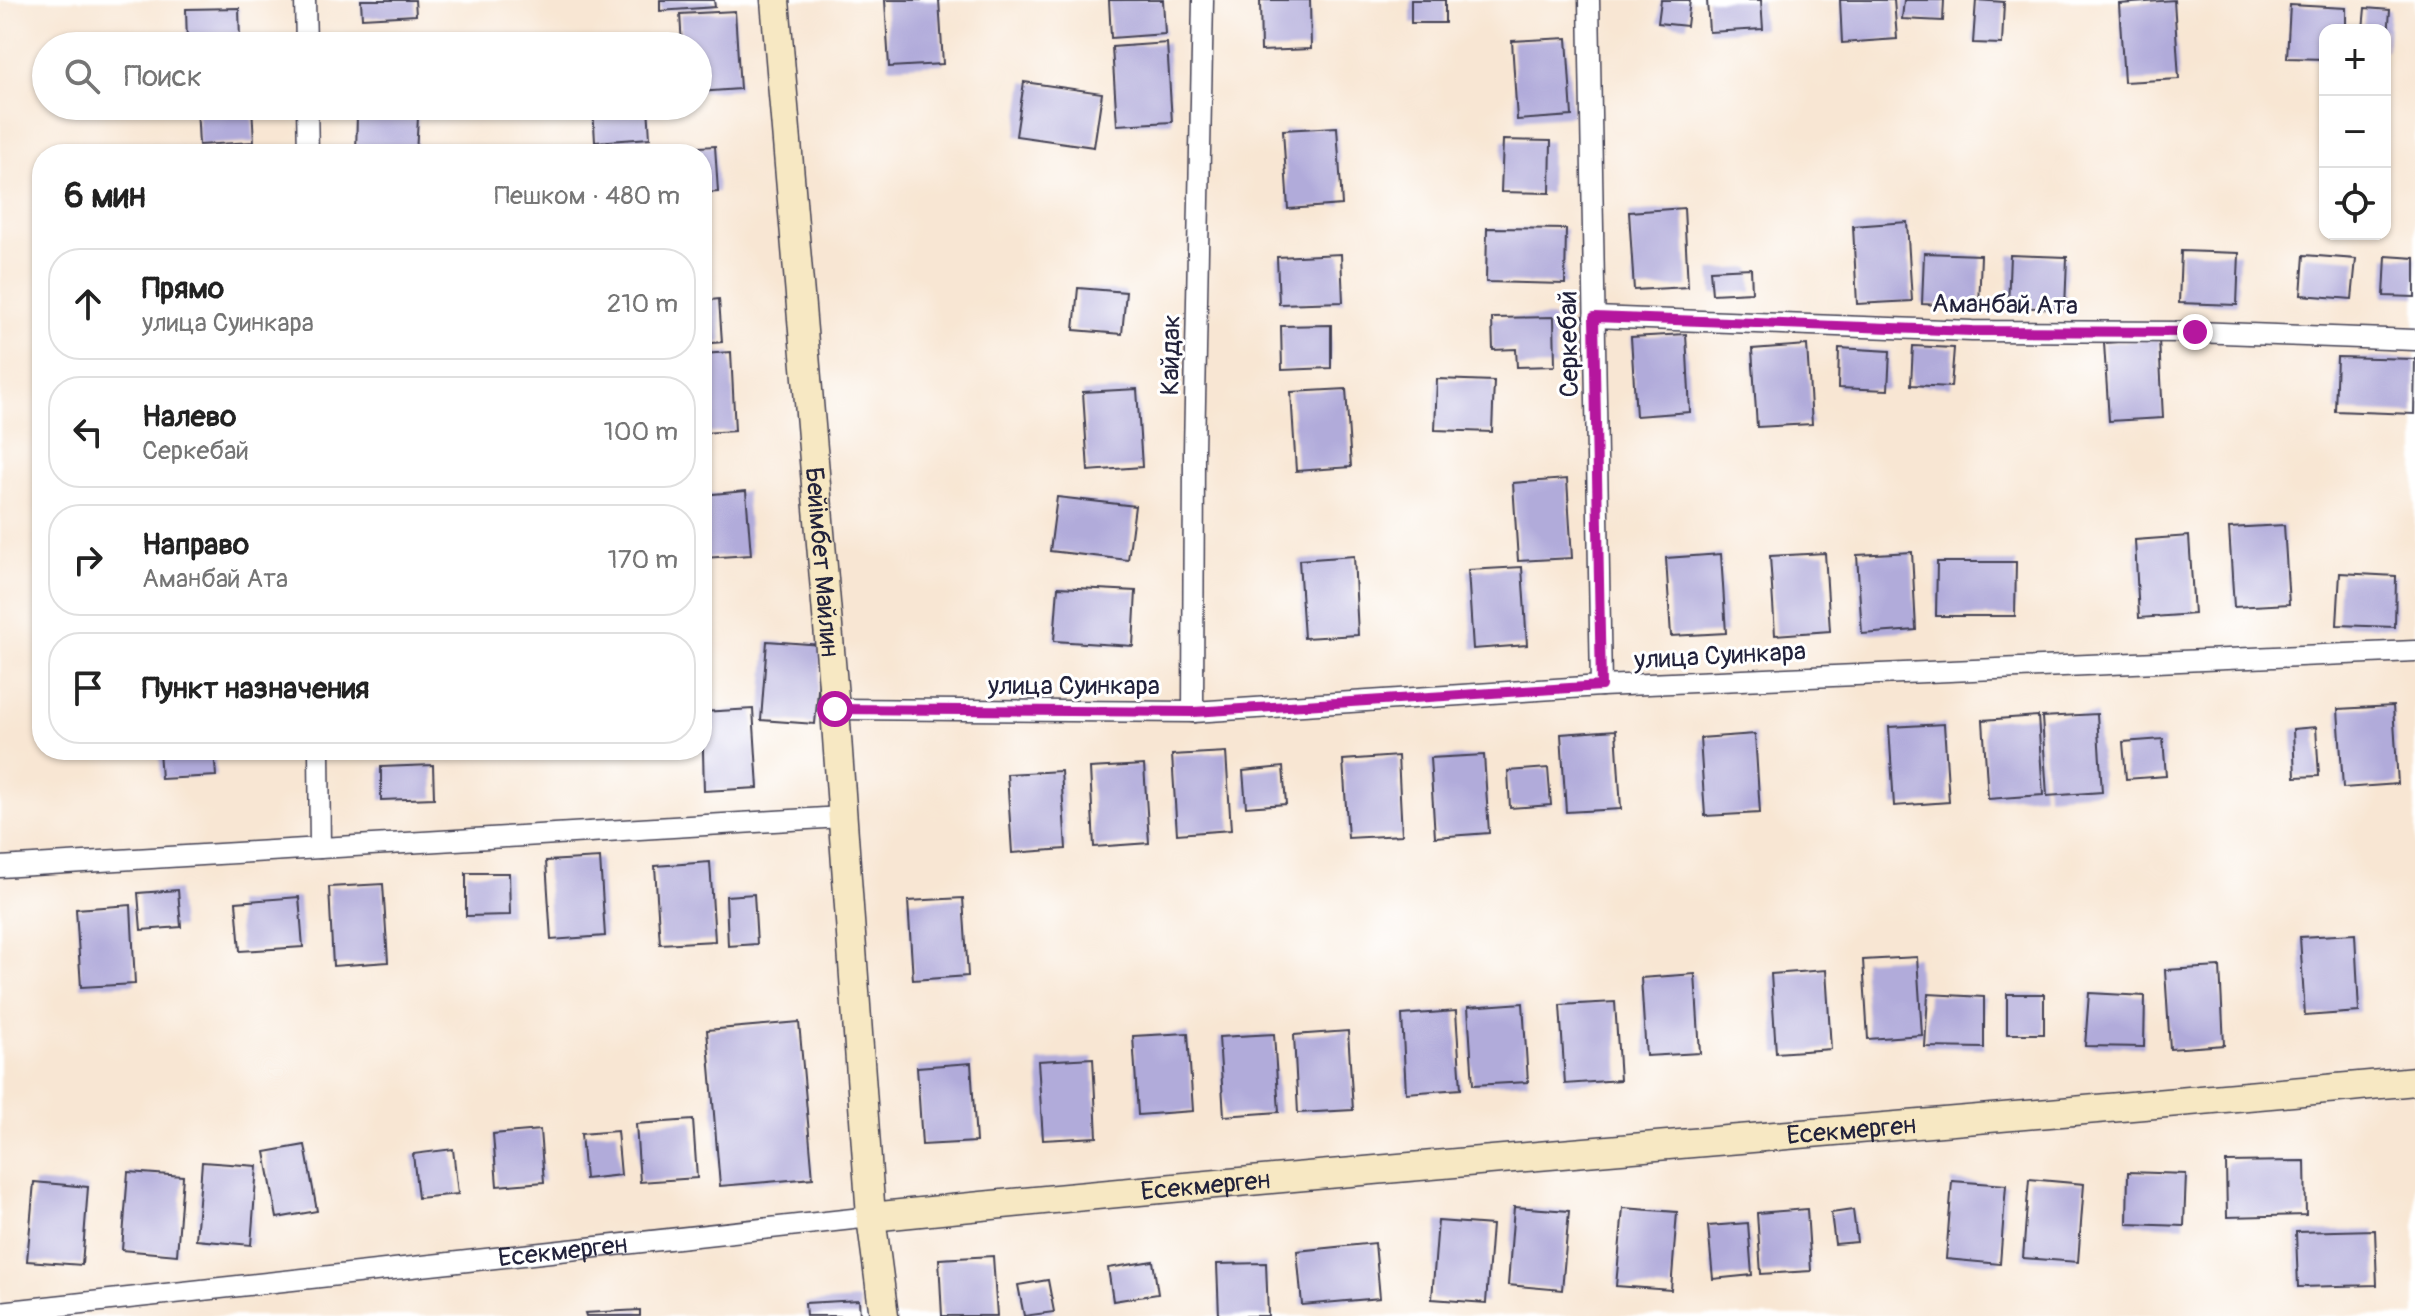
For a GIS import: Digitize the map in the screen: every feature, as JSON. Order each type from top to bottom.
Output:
[{"type":"street","points":[[305,0],[306,32]]},
{"type":"street","name":"Бейімбет Майлин","points":[[775,0],[835,709],[871,1217],[884,1316]]},
{"type":"street","name":"Кайдак","points":[[1193,712],[1194,451],[1203,0]]},
{"type":"street","name":"Серкебай","points":[[1589,0],[1601,686]]},
{"type":"street","points":[[307,120],[308,144]]},
{"type":"street","name":"Аманбай Ата","points":[[1594,317],[1972,331],[2195,332],[2415,340]]},
{"type":"street","name":"улица Суинкара","points":[[835,709],[1193,712],[1601,686],[2415,651]]},
{"type":"street","points":[[319,760],[320,848]]},
{"type":"street","points":[[0,867],[842,817]]},
{"type":"street","name":"Eсекмерген","points":[[0,1312],[1170,1187],[2415,1081]]},
{"type":"building","points":[[361,0],[415,0],[416,15],[362,18]]},
{"type":"building","points":[[660,0],[714,0],[715,7],[660,11]]},
{"type":"building","points":[[885,0],[939,0],[943,64],[889,67]]},
{"type":"building","points":[[1109,0],[1163,0],[1165,34],[1111,38]]},
{"type":"building","points":[[1260,0],[1310,0],[1311,49],[1261,51]]},
{"type":"building","points":[[1411,0],[1445,0],[1445,23],[1411,23]]},
{"type":"building","points":[[1661,0],[1690,0],[1687,26],[1658,23]]},
{"type":"building","points":[[1707,0],[1761,0],[1763,29],[1709,32]]},
{"type":"building","points":[[1840,0],[1894,0],[1897,39],[1842,43]]},
{"type":"building","points":[[1904,0],[1944,0],[1943,21],[1902,19]]},
{"type":"building","points":[[1976,0],[2004,2],[2002,44],[1973,43]]},
{"type":"building","points":[[2174,0],[2179,79],[2124,82],[2119,4]]},
{"type":"building","points":[[2290,5],[2346,8],[2346,24],[2319,24],[2319,59],[2287,58]]},
{"type":"building","points":[[239,8],[240,32],[187,32],[186,9]]},
{"type":"building","points":[[2365,8],[2390,10],[2389,24],[2364,24]]},
{"type":"building","points":[[735,11],[740,89],[712,91],[712,32],[681,32],[680,14]]},
{"type":"building","points":[[1567,38],[1572,116],[1517,120],[1512,41]]},
{"type":"building","points":[[1167,43],[1172,122],[1117,125],[1112,47]]},
{"type":"building","points":[[1024,82],[1102,93],[1094,147],[1016,136]]},
{"type":"building","points":[[198,120],[253,120],[254,142],[199,144]]},
{"type":"building","points":[[357,120],[418,120],[417,144],[356,144]]},
{"type":"building","points":[[594,120],[649,120],[650,138],[595,142]]},
{"type":"building","points":[[1337,127],[1342,205],[1288,209],[1283,130]]},
{"type":"building","points":[[1503,140],[1551,141],[1550,193],[1501,192]]},
{"type":"building","points":[[712,146],[715,146],[718,192],[712,192]]},
{"type":"building","points":[[1684,208],[1688,287],[1634,290],[1629,212]]},
{"type":"building","points":[[1907,222],[1912,301],[1857,304],[1853,226]]},
{"type":"building","points":[[1487,228],[1566,229],[1565,284],[1486,282]]},
{"type":"building","points":[[2181,251],[2239,253],[2237,305],[2179,303]]},
{"type":"building","points":[[1924,253],[1981,255],[1979,307],[1922,304]]},
{"type":"building","points":[[1341,254],[1343,302],[1279,304],[1277,257]]},
{"type":"building","points":[[2010,255],[2067,257],[2065,309],[2008,307]]},
{"type":"building","points":[[2304,255],[2356,259],[2352,299],[2301,295]]},
{"type":"building","points":[[2386,256],[2415,258],[2415,297],[2384,296]]},
{"type":"building","points":[[1751,268],[1752,292],[1712,294],[1710,270]]},
{"type":"building","points":[[1078,288],[1126,292],[1122,334],[1074,330]]},
{"type":"building","points":[[719,299],[722,342],[712,343],[712,300]]},
{"type":"building","points":[[1554,317],[1555,366],[1517,367],[1516,349],[1493,350],[1492,318]]},
{"type":"building","points":[[1331,325],[1331,368],[1282,370],[1281,326]]},
{"type":"building","points":[[1686,334],[1690,412],[1636,416],[1631,337]]},
{"type":"building","points":[[2159,339],[2163,418],[2109,421],[2104,343]]},
{"type":"building","points":[[1807,345],[1812,424],[1757,427],[1752,349]]},
{"type":"building","points":[[1913,346],[1954,348],[1951,387],[1911,385]]},
{"type":"building","points":[[1839,348],[1890,351],[1888,390],[1838,388]]},
{"type":"building","points":[[731,352],[735,431],[712,432],[712,353]]},
{"type":"building","points":[[2337,357],[2415,359],[2414,414],[2335,411]]},
{"type":"building","points":[[1437,379],[1494,381],[1492,432],[1435,430]]},
{"type":"building","points":[[1137,389],[1142,467],[1088,471],[1083,392]]},
{"type":"building","points":[[1346,389],[1351,467],[1296,471],[1291,392]]},
{"type":"building","points":[[1567,479],[1572,558],[1518,561],[1513,483]]},
{"type":"building","points":[[746,491],[751,555],[712,557],[712,494]]},
{"type":"building","points":[[1057,497],[1135,506],[1128,560],[1050,551]]},
{"type":"building","points":[[2284,525],[2289,604],[2234,607],[2229,528]]},
{"type":"building","points":[[2189,536],[2194,614],[2139,618],[2135,540]]},
{"type":"building","points":[[1912,552],[1916,630],[1862,634],[1857,555]]},
{"type":"building","points":[[1825,553],[1830,631],[1775,635],[1770,556]]},
{"type":"building","points":[[1721,554],[1726,633],[1671,636],[1666,558]]},
{"type":"building","points":[[1354,556],[1358,635],[1304,638],[1299,560]]},
{"type":"building","points":[[1937,562],[2016,562],[2015,616],[1936,616]]},
{"type":"building","points":[[1522,567],[1527,645],[1473,649],[1468,570]]},
{"type":"building","points":[[2340,573],[2396,576],[2395,627],[2337,625]]},
{"type":"building","points":[[1058,587],[1136,591],[1133,646],[1054,641]]},
{"type":"building","points":[[767,641],[822,645],[815,724],[761,720]]},
{"type":"building","points":[[2393,706],[2398,784],[2343,788],[2338,709]]},
{"type":"building","points":[[753,709],[758,788],[704,791],[703,760],[712,760],[712,711]]},
{"type":"building","points":[[2097,714],[2102,792],[2047,796],[2042,717]]},
{"type":"building","points":[[2038,716],[2043,795],[1988,799],[1983,720]]},
{"type":"building","points":[[1944,724],[1949,802],[1894,806],[1889,727]]},
{"type":"building","points":[[2316,727],[2319,776],[2295,777],[2293,729]]},
{"type":"building","points":[[1616,730],[1621,809],[1566,812],[1561,734]]},
{"type":"building","points":[[1755,734],[1760,813],[1705,816],[1700,738]]},
{"type":"building","points":[[2163,739],[2166,776],[2126,779],[2123,742]]},
{"type":"building","points":[[1226,752],[1231,830],[1177,834],[1172,755]]},
{"type":"building","points":[[1484,755],[1489,833],[1435,837],[1430,758]]},
{"type":"building","points":[[1398,756],[1402,835],[1348,838],[1343,760]]},
{"type":"building","points":[[160,760],[215,760],[216,776],[161,779]]},
{"type":"building","points":[[433,765],[434,798],[381,800],[381,767]]},
{"type":"building","points":[[1144,765],[1149,843],[1094,847],[1090,768]]},
{"type":"building","points":[[1283,767],[1286,804],[1246,807],[1243,771]]},
{"type":"building","points":[[1548,768],[1551,805],[1510,808],[1508,771]]},
{"type":"building","points":[[1061,771],[1066,849],[1012,853],[1007,774]]},
{"type":"building","points":[[600,858],[605,936],[551,940],[546,861]]},
{"type":"building","points":[[710,862],[715,941],[660,944],[655,866]]},
{"type":"building","points":[[466,873],[509,873],[510,915],[466,916]]},
{"type":"building","points":[[383,884],[388,962],[333,966],[329,887]]},
{"type":"building","points":[[178,890],[181,927],[141,930],[138,893]]},
{"type":"building","points":[[754,894],[757,944],[728,946],[726,896]]},
{"type":"building","points":[[299,897],[303,947],[240,951],[236,902]]},
{"type":"building","points":[[963,898],[968,976],[913,980],[908,901]]},
{"type":"building","points":[[131,905],[135,984],[81,987],[76,909]]},
{"type":"building","points":[[2355,934],[2359,1012],[2305,1016],[2300,937]]},
{"type":"building","points":[[1917,957],[1922,1035],[1868,1039],[1863,960]]},
{"type":"building","points":[[2220,967],[2224,1045],[2170,1049],[2165,970]]},
{"type":"building","points":[[1826,970],[1831,1049],[1776,1053],[1771,974]]},
{"type":"building","points":[[1695,974],[1700,1053],[1646,1056],[1641,978]]},
{"type":"building","points":[[2089,993],[2145,996],[2144,1047],[2085,1046]]},
{"type":"building","points":[[1928,994],[1984,997],[1984,1048],[1925,1047]]},
{"type":"building","points":[[2007,994],[2044,994],[2044,1034],[2007,1034]]},
{"type":"building","points":[[1615,1002],[1620,1080],[1565,1084],[1560,1005]]},
{"type":"building","points":[[1523,1003],[1528,1082],[1473,1085],[1468,1007]]},
{"type":"building","points":[[1456,1011],[1461,1089],[1406,1093],[1402,1015]]},
{"type":"building","points":[[799,1022],[813,1178],[720,1186],[707,1030]]},
{"type":"building","points":[[1348,1031],[1353,1110],[1298,1113],[1294,1035]]},
{"type":"building","points":[[1188,1033],[1193,1111],[1138,1115],[1133,1036]]},
{"type":"building","points":[[1274,1034],[1279,1112],[1224,1116],[1219,1037]]},
{"type":"building","points":[[1093,1058],[1097,1137],[1043,1140],[1038,1061]]},
{"type":"building","points":[[971,1063],[976,1142],[922,1145],[917,1067]]},
{"type":"building","points":[[693,1120],[697,1178],[640,1182],[636,1124]]},
{"type":"building","points":[[540,1130],[544,1182],[497,1186],[493,1134]]},
{"type":"building","points":[[617,1131],[621,1175],[585,1179],[581,1134]]},
{"type":"building","points":[[305,1145],[317,1211],[277,1218],[265,1152]]},
{"type":"building","points":[[453,1149],[458,1194],[418,1198],[413,1154]]},
{"type":"building","points":[[2305,1161],[2306,1215],[2227,1217],[2226,1162]]},
{"type":"building","points":[[202,1162],[257,1166],[251,1245],[196,1240]]},
{"type":"building","points":[[128,1172],[183,1176],[177,1255],[122,1250]]},
{"type":"building","points":[[2128,1172],[2186,1174],[2184,1226],[2127,1224]]},
{"type":"building","points":[[2029,1179],[2084,1184],[2078,1262],[2023,1258]]},
{"type":"building","points":[[1952,1181],[2006,1185],[2000,1264],[1946,1259]]},
{"type":"building","points":[[34,1182],[88,1187],[82,1265],[27,1261]]},
{"type":"building","points":[[1514,1207],[1569,1211],[1562,1290],[1508,1285]]},
{"type":"building","points":[[1623,1208],[1677,1212],[1671,1290],[1616,1286]]},
{"type":"building","points":[[1807,1209],[1811,1271],[1761,1274],[1757,1213]]},
{"type":"building","points":[[1853,1210],[1857,1242],[1835,1244],[1831,1213]]},
{"type":"building","points":[[1438,1221],[1492,1225],[1486,1303],[1432,1299]]},
{"type":"building","points":[[1748,1223],[1752,1275],[1713,1279],[1708,1226]]},
{"type":"building","points":[[2375,1230],[2377,1285],[2298,1287],[2296,1232]]},
{"type":"building","points":[[1375,1243],[1380,1298],[1302,1305],[1297,1251]]},
{"type":"building","points":[[993,1256],[997,1316],[942,1316],[939,1259]]},
{"type":"building","points":[[1153,1261],[1158,1294],[1113,1301],[1108,1268]]},
{"type":"building","points":[[1266,1263],[1268,1316],[1219,1316],[1217,1264]]},
{"type":"building","points":[[1048,1280],[1054,1312],[1024,1316],[1018,1285]]},
{"type":"building","points":[[859,1300],[860,1316],[806,1316],[805,1303]]},
{"type":"building","points":[[640,1310],[640,1316],[586,1316],[585,1313]]},
{"type":"route","points":[[835,709],[1193,712],[1601,686],[1594,317],[1972,331],[2195,332]]}]
